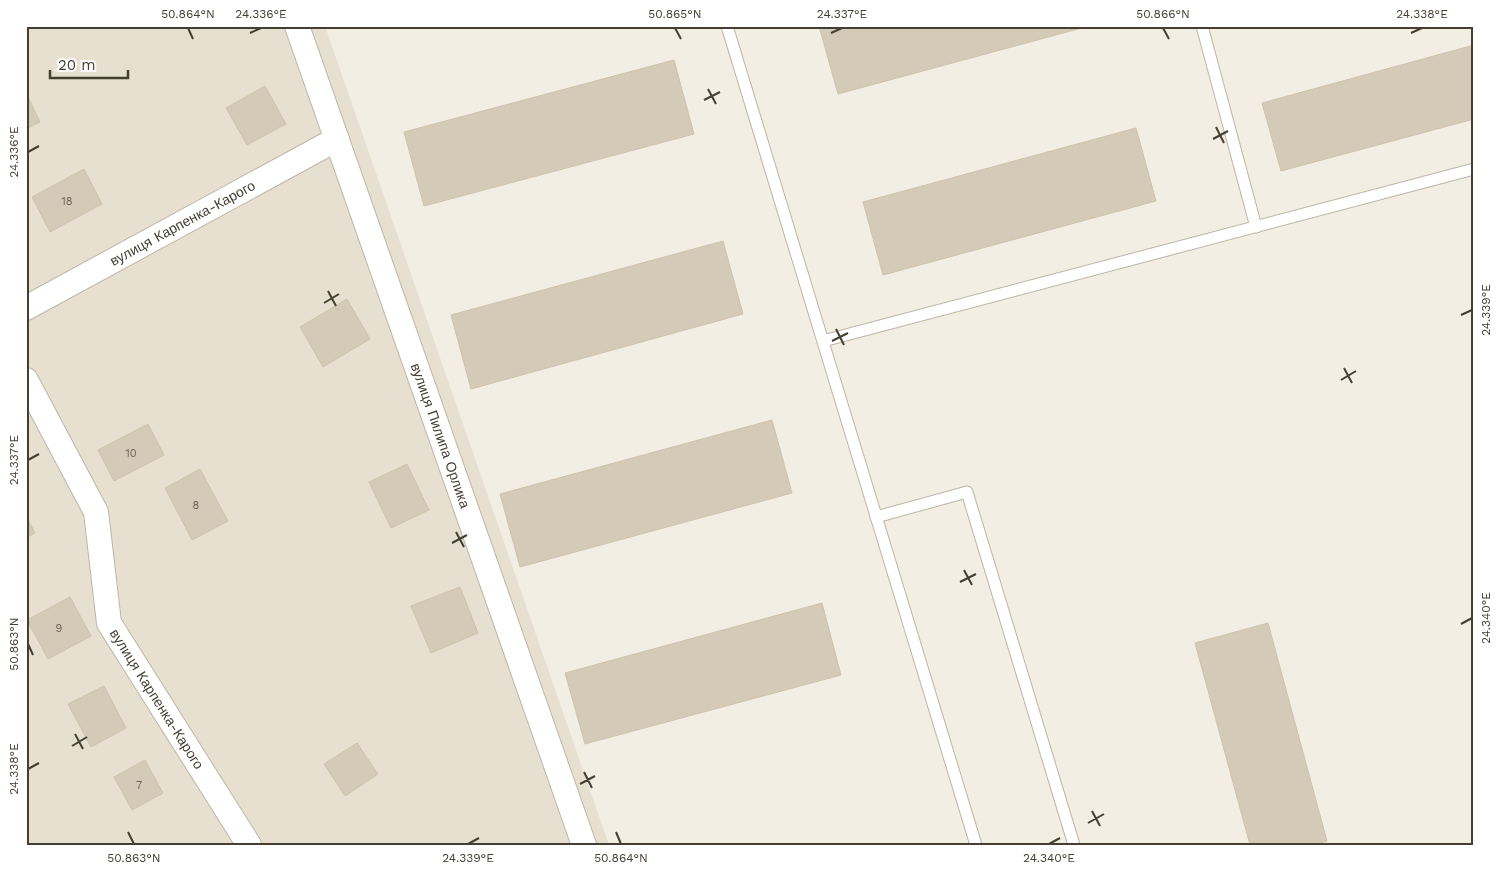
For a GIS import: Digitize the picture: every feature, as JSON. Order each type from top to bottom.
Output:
[{"type":"street","name":"вулиця Пилипа Орлика","points":[[297,26],[584,845]]},
{"type":"street","name":"вулиця Карпенка-Карого","points":[[26,308],[337,139]]},
{"type":"street","name":"вулиця Карпенка-Карого","points":[[26,380],[96,512],[109,623],[249,845]]},
{"type":"lane","points":[[727,26],[976,845]]},
{"type":"lane","points":[[1202,26],[1256,227]]},
{"type":"lane","points":[[823,341],[1474,169]]},
{"type":"lane","points":[[876,518],[967,492],[1074,845]]},
{"type":"shaded area","points":[[26,26],[325,26],[609,845],[26,845]]},
{"type":"building","points":[[819,26],[1089,26],[838,94]]},
{"type":"building","points":[[1474,45],[1474,119],[1281,171],[1262,103]]},
{"type":"building","points":[[674,60],[694,134],[424,206],[404,132]]},
{"type":"building","points":[[265,86],[286,124],[247,145],[226,108]]},
{"type":"building","points":[[26,93],[40,122],[26,129]]},
{"type":"building","points":[[1136,128],[1156,201],[883,275],[863,202]]},
{"type":"building","points":[[84,169],[102,204],[50,232],[32,197]]},
{"type":"building","points":[[723,241],[743,314],[471,389],[451,315]]},
{"type":"building","points":[[347,299],[370,339],[323,367],[300,327]]},
{"type":"building","points":[[772,420],[792,493],[520,567],[500,494]]},
{"type":"building","points":[[148,424],[164,455],[114,481],[98,450]]},
{"type":"building","points":[[407,464],[429,510],[391,528],[369,482]]},
{"type":"building","points":[[200,469],[228,521],[192,540],[165,488]]},
{"type":"building","points":[[26,516],[35,533],[26,538]]},
{"type":"building","points":[[460,587],[478,633],[431,653],[411,606]]},
{"type":"building","points":[[70,597],[91,636],[48,659],[27,620]]},
{"type":"building","points":[[822,603],[841,675],[585,744],[565,673]]},
{"type":"building","points":[[1268,623],[1327,841],[1315,845],[1250,845],[1195,643]]},
{"type":"building","points":[[104,686],[126,728],[91,747],[68,704]]},
{"type":"building","points":[[357,743],[378,774],[345,796],[324,764]]},
{"type":"building","points":[[145,760],[163,793],[132,810],[114,777]]}]
